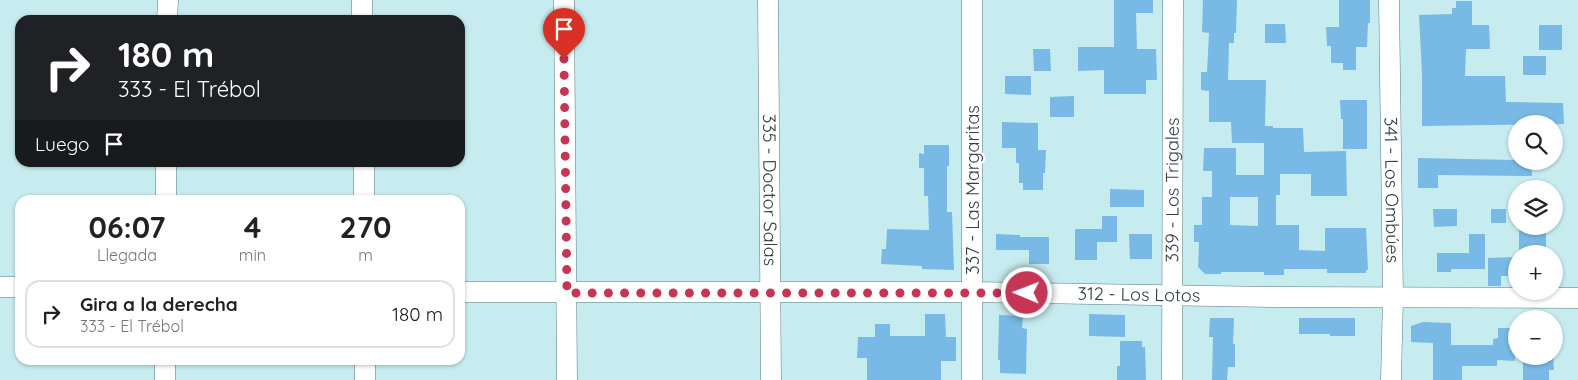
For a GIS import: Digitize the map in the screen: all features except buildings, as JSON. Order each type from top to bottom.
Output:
[{"type":"street","points":[[168,0],[168,15]]},
{"type":"street","points":[[362,0],[362,15]]},
{"type":"street","points":[[564,0],[567,380]]},
{"type":"street","name":"335 - Doctor Salas","points":[[768,0],[771,380]]},
{"type":"street","name":"337 - Las Margaritas","points":[[972,0],[972,380]]},
{"type":"street","name":"339 - Los Trigales","points":[[1172,380],[1173,0]]},
{"type":"street","name":"341 - Los Ombúes","points":[[1389,0],[1393,297],[1391,380]]},
{"type":"street","points":[[166,167],[166,195]]},
{"type":"street","points":[[364,167],[364,195]]},
{"type":"street","points":[[0,287],[15,287]]},
{"type":"street","name":"312 - Los Lotos","points":[[465,292],[973,292],[1578,298]]},
{"type":"street","points":[[165,365],[165,380]]},
{"type":"street","points":[[365,365],[365,380]]},
{"type":"route","points":[[564,59],[567,293],[1027,293]]}]
